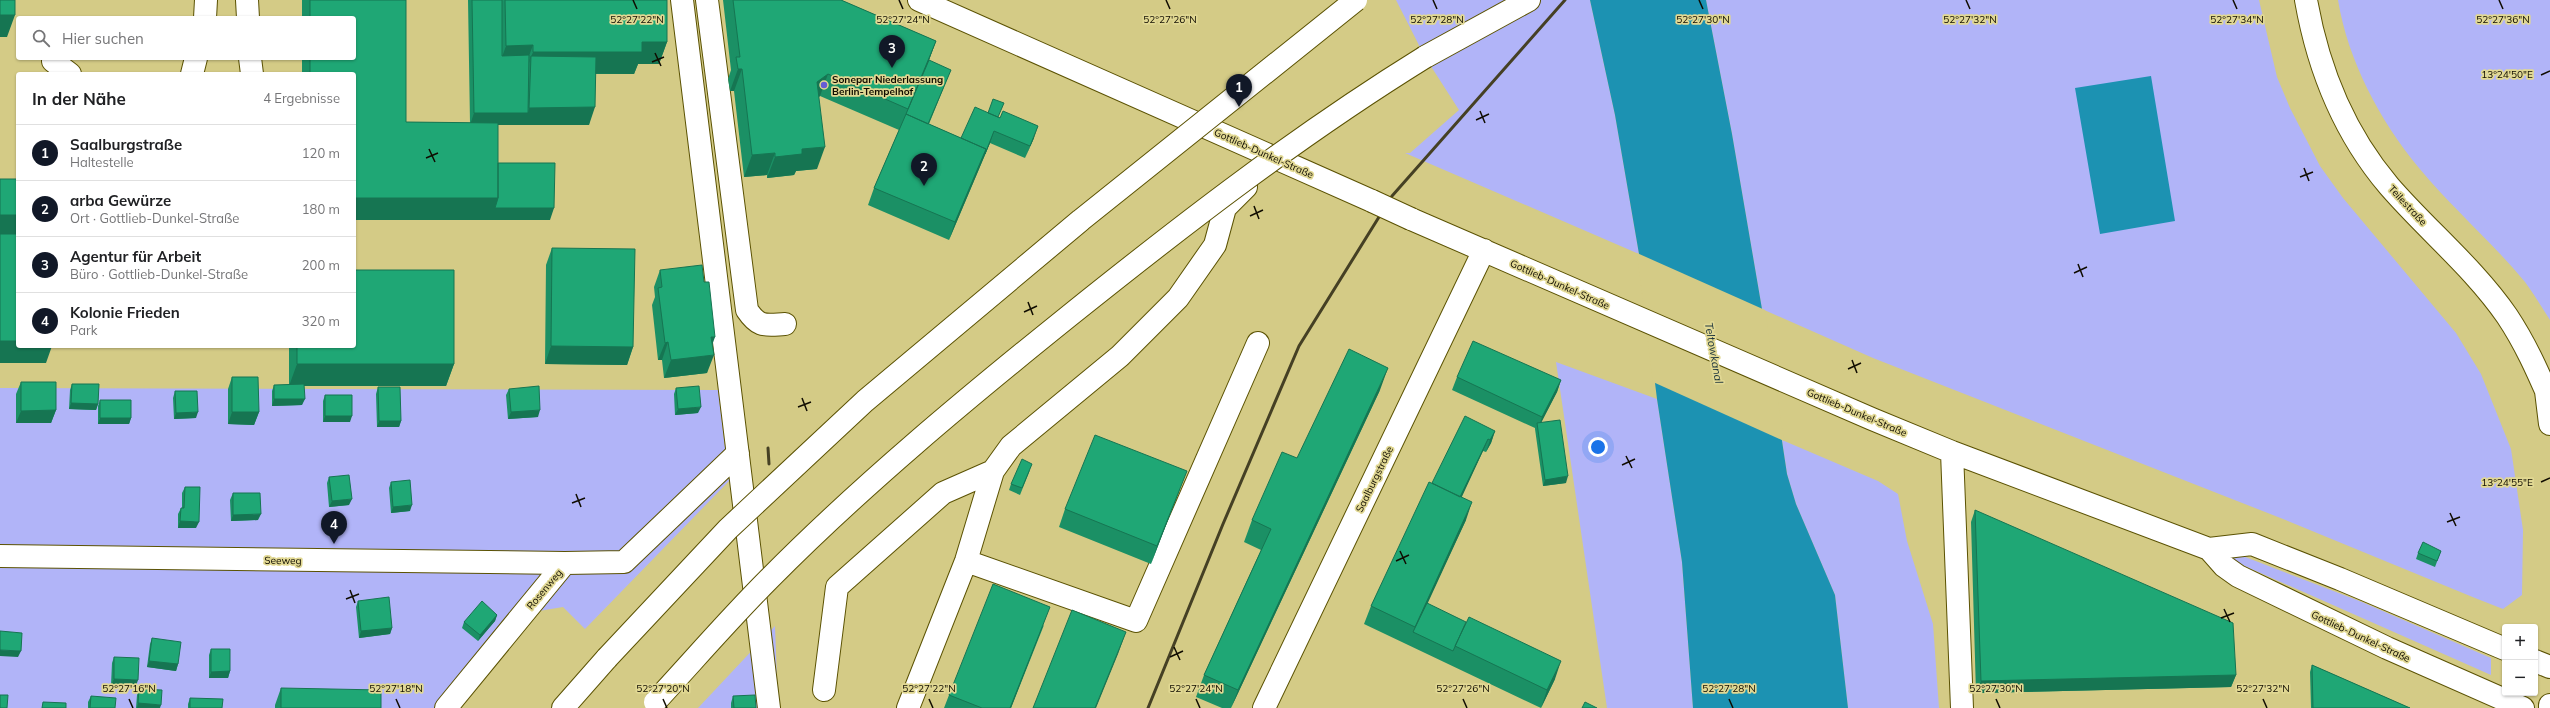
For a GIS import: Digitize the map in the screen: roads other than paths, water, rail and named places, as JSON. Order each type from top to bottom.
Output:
[{"type":"main road","points":[[205,16],[206,0]]},
{"type":"main road","points":[[247,0],[248,16]]},
{"type":"main road","points":[[682,0],[769,708]]},
{"type":"main road","points":[[707,0],[747,310],[754,321],[762,325],[785,324]]},
{"type":"main road","name":"Gottlieb-Dunkel-Straße","points":[[919,0],[1411,219],[1872,419],[1952,452],[2209,549],[2252,544],[2326,573],[2502,649]]},
{"type":"main road","points":[[563,708],[607,658],[728,529],[865,401],[1081,220],[1356,0]]},
{"type":"main road","points":[[652,705],[769,579],[908,449],[1148,252],[1227,190],[1354,101],[1425,57],[1529,0]]},
{"type":"main road","name":"Teilestraße","points":[[2306,0],[2318,57],[2330,89],[2362,147],[2389,185],[2489,292],[2502,310],[2527,349],[2548,395],[2550,424]]},
{"type":"main road","points":[[192,72],[196,60]]},
{"type":"main road","points":[[250,60],[252,72]]},
{"type":"main road","points":[[908,708],[966,561],[993,471],[1012,446],[1120,356],[1178,298],[1215,245],[1225,208],[1252,181],[1280,160]]},
{"type":"main road","name":"Saalburgstraße","points":[[1264,708],[1484,250]]},
{"type":"main road","points":[[966,561],[1136,621],[1258,343]]},
{"type":"main road","points":[[1952,452],[1962,708]]},
{"type":"main road","name":"Rosenweg","points":[[446,708],[565,563],[624,562],[738,453]]},
{"type":"main road","points":[[824,690],[836,587],[943,493],[993,471]]},
{"type":"main road","name":"Gottlieb-Dunkel-Straße","points":[[2209,549],[2224,566],[2244,580],[2387,648],[2523,708]]},
{"type":"main road","name":"Seeweg","points":[[0,556],[565,563]]},
{"type":"main road","points":[[2538,662],[2550,667]]},
{"type":"water","name":"Teltowkanal","points":[[1590,0],[1706,0],[1732,134],[1762,309],[1787,474],[1796,504],[1835,595],[1848,708],[1693,708],[1682,562],[1657,399],[1639,254],[1615,115]]},
{"type":"water","points":[[2151,76],[2175,221],[2100,234],[2075,88]]},
{"type":"railway","points":[[1148,708],[1223,524],[1299,346],[1392,196],[1565,0]]},
{"type":"railway","points":[[768,448],[769,464]]},
{"type":"place","name":"Agentur für Arbeit","points":[[892,68]]},
{"type":"place","name":"Sonepar Niederlassung Berlin-Tempelhof","points":[[824,85]]},
{"type":"place","name":"Saalburgstraße","points":[[1239,107]]},
{"type":"place","name":"arba Gewürze","points":[[924,186]]},
{"type":"place","name":"Kolonie Frieden","points":[[334,544]]}]
